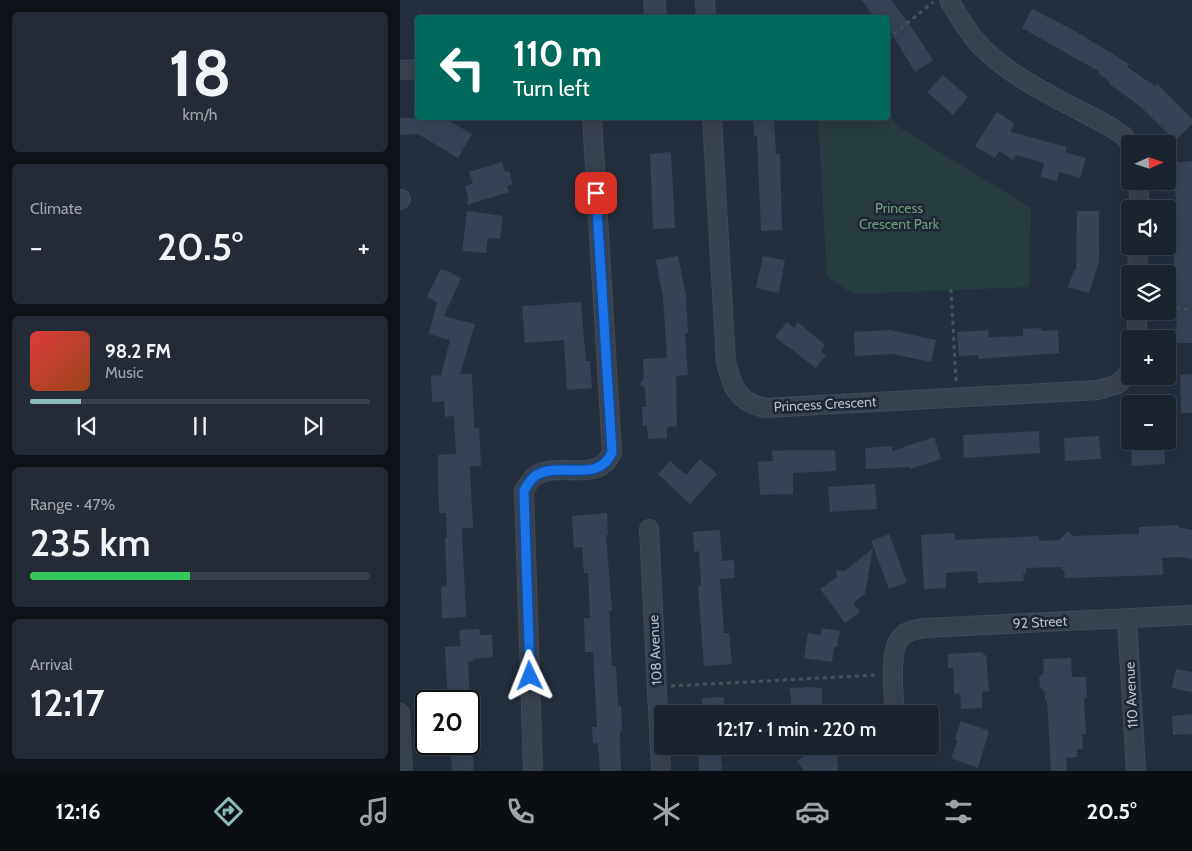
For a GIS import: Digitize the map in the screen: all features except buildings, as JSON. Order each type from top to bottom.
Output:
[{"type":"street","points":[[706,0],[706,15]]},
{"type":"street","points":[[948,0],[975,40],[1011,72],[1122,135]]},
{"type":"street","points":[[400,70],[415,69]]},
{"type":"street","points":[[533,771],[524,491],[529,482],[541,472],[599,468],[608,462],[612,452],[592,120]]},
{"type":"street","name":"Princess Crescent","points":[[712,120],[726,362],[731,383],[738,395],[750,404],[765,408],[1098,390],[1118,384],[1121,381]]},
{"type":"street","name":"108 Avenue","points":[[649,529],[661,771]]},
{"type":"street","name":"92 Street","points":[[893,674],[896,646],[901,637],[912,630],[1192,615]]},
{"type":"street","name":"110 Avenue","points":[[1127,618],[1136,771]]},
{"type":"street","points":[[893,674],[895,705]]},
{"type":"street","points":[[400,713],[403,771]]},
{"type":"path","points":[[890,37],[935,0]]},
{"type":"path","points":[[951,289],[957,398]]},
{"type":"path","points":[[1176,308],[1192,309]]},
{"type":"path","points":[[657,687],[893,674]]},
{"type":"green space","name":"Princess Crescent Park","points":[[890,114],[897,126],[1031,208],[1029,287],[853,294],[827,277],[818,120],[890,120]]},
{"type":"route","points":[[530,676],[524,491],[534,476],[541,472],[599,468],[608,462],[612,452],[596,193]]}]
